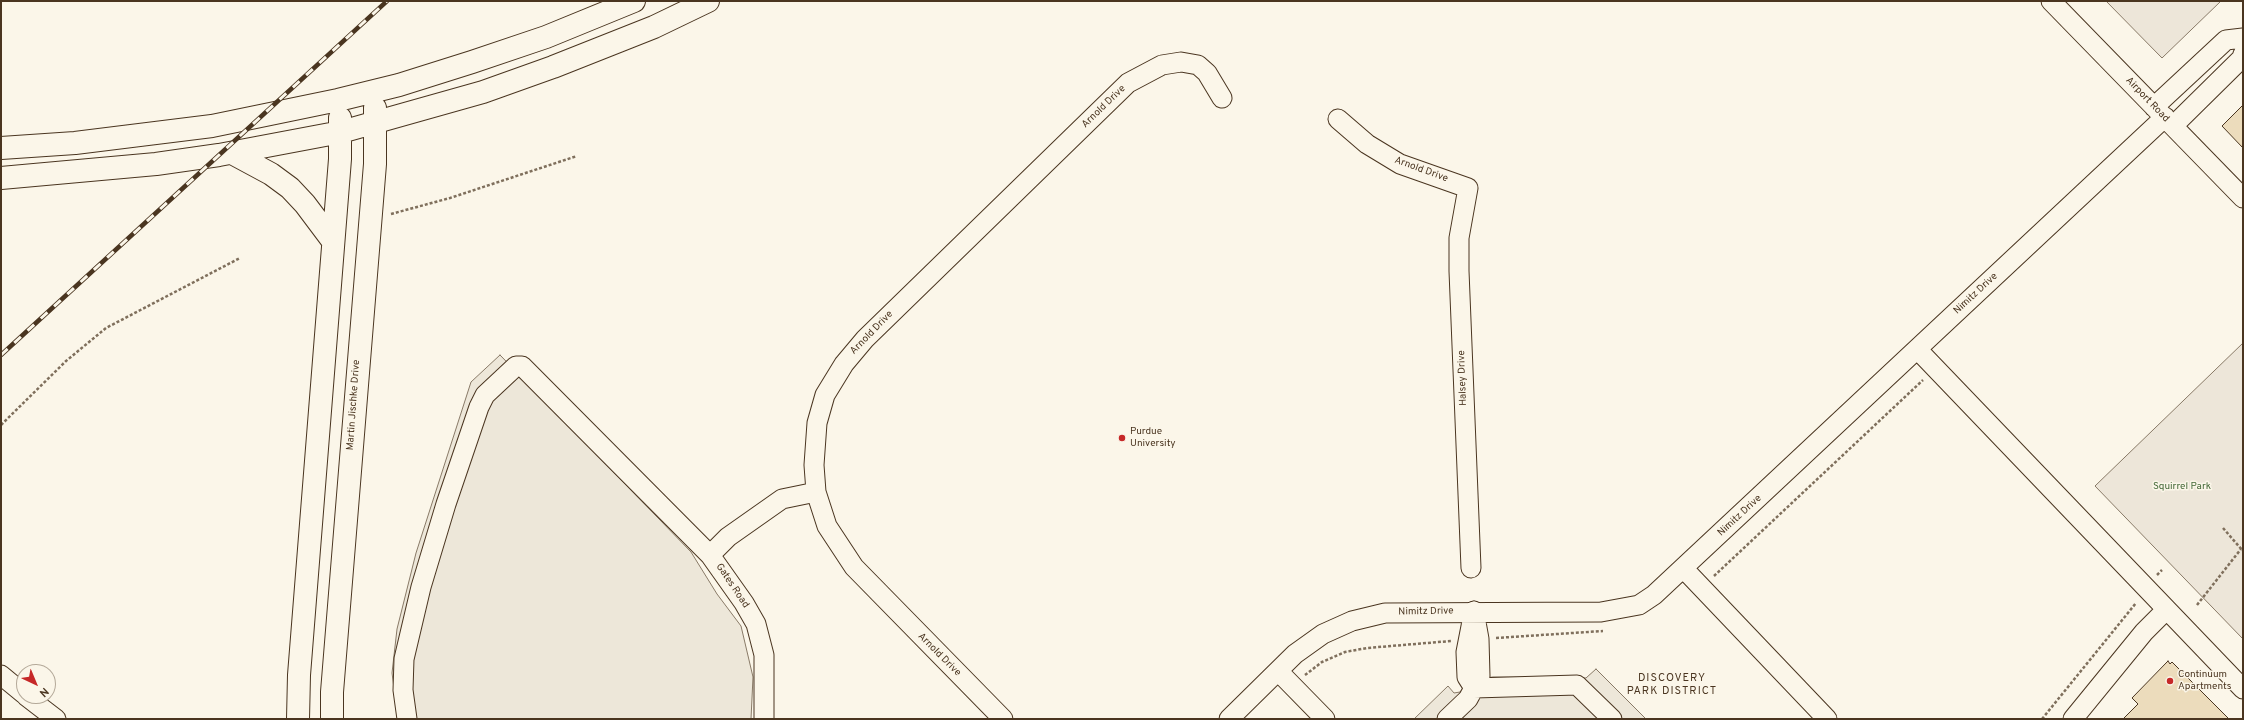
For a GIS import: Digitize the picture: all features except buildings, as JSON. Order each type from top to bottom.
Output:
[{"type":"main road","points":[[1,148],[75,143],[212,126],[373,92],[546,37],[634,1]]},
{"type":"main road","points":[[1,178],[156,164],[232,153],[342,132],[483,92],[553,67],[654,27],[708,1]]},
{"type":"main road","name":"Martin Jischke Drive","points":[[332,719],[332,692],[369,220],[375,164],[376,123],[373,92]]},
{"type":"main road","points":[[298,719],[299,675],[332,240],[342,132],[338,100]]},
{"type":"main road","points":[[232,153],[271,174],[290,188],[305,204],[332,240]]},
{"type":"street","name":"Airport Road","points":[[2051,1],[2243,198]]},
{"type":"street","points":[[2164,117],[2226,40],[2243,38]]},
{"type":"street","points":[[2164,117],[2242,58],[2243,54]]},
{"type":"street","name":"Arnold Drive","points":[[1002,719],[854,568],[827,526],[816,492],[814,453],[817,423],[825,395],[844,364],[875,328],[1128,83],[1162,65],[1182,62],[1198,65],[1207,73],[1222,98]]},
{"type":"street","name":"Nimitz Drive","points":[[1229,719],[1295,654],[1323,634],[1352,620],[1385,613],[1474,611],[1601,612],[1626,609],[1639,605],[1654,595],[1684,570],[2164,117]]},
{"type":"street","name":"Arnold Drive","points":[[1338,119],[1367,144],[1400,164],[1468,188]]},
{"type":"street","name":"Halsey Drive","points":[[1468,188],[1459,238],[1459,271],[1471,568]]},
{"type":"street","points":[[1918,349],[2243,689]]},
{"type":"street","points":[[407,719],[404,690],[404,659],[421,586],[446,504],[479,407],[485,395],[516,366],[522,366],[552,395],[710,555]]},
{"type":"street","name":"Gates Road","points":[[764,719],[764,655],[756,624],[744,603],[710,555],[728,537],[782,499],[816,492]]},
{"type":"street","points":[[1684,570],[1827,719]]},
{"type":"street","points":[[2073,719],[2144,632],[2166,610]]},
{"type":"street","points":[[1474,611],[1466,652],[1467,678],[1474,688]]},
{"type":"street","points":[[1278,671],[1325,719]]},
{"type":"street","points":[[1,675],[16,688]]},
{"type":"street","points":[[1474,688],[1577,685],[1612,719]]},
{"type":"street","points":[[1447,719],[1468,699],[1474,688]]},
{"type":"street","points":[[37,704],[56,719]]},
{"type":"path","points":[[369,220],[450,198],[577,156]]},
{"type":"path","points":[[1,425],[66,361],[106,328],[240,258]]},
{"type":"path","points":[[1701,587],[1936,368]]},
{"type":"path","points":[[2197,605],[2242,550],[2223,528]]},
{"type":"path","points":[[2042,719],[2162,570]]},
{"type":"green space","points":[[2106,1],[2221,1],[2162,58]]},
{"type":"green space","name":"Squirrel Park","points":[[2243,343],[2243,639],[2095,486]]},
{"type":"shaded area","points":[[500,355],[691,552],[717,594],[741,626],[753,677],[751,719],[398,719],[392,673],[397,629],[416,553],[471,382]]},
{"type":"shaded area","points":[[1596,669],[1646,719],[1414,719],[1448,686],[1454,693],[1460,692],[1463,688],[1462,680],[1493,677],[1586,678]]},
{"type":"railway","points":[[1,355],[387,1]]},
{"type":"place","name":"Purdue University","points":[[1122,438]]},
{"type":"place","name":"Continuum Apartments","points":[[2170,681]]},
{"type":"district","name":"DISCOVERY PARK DISTRICT","points":[[1672,685]]}]
